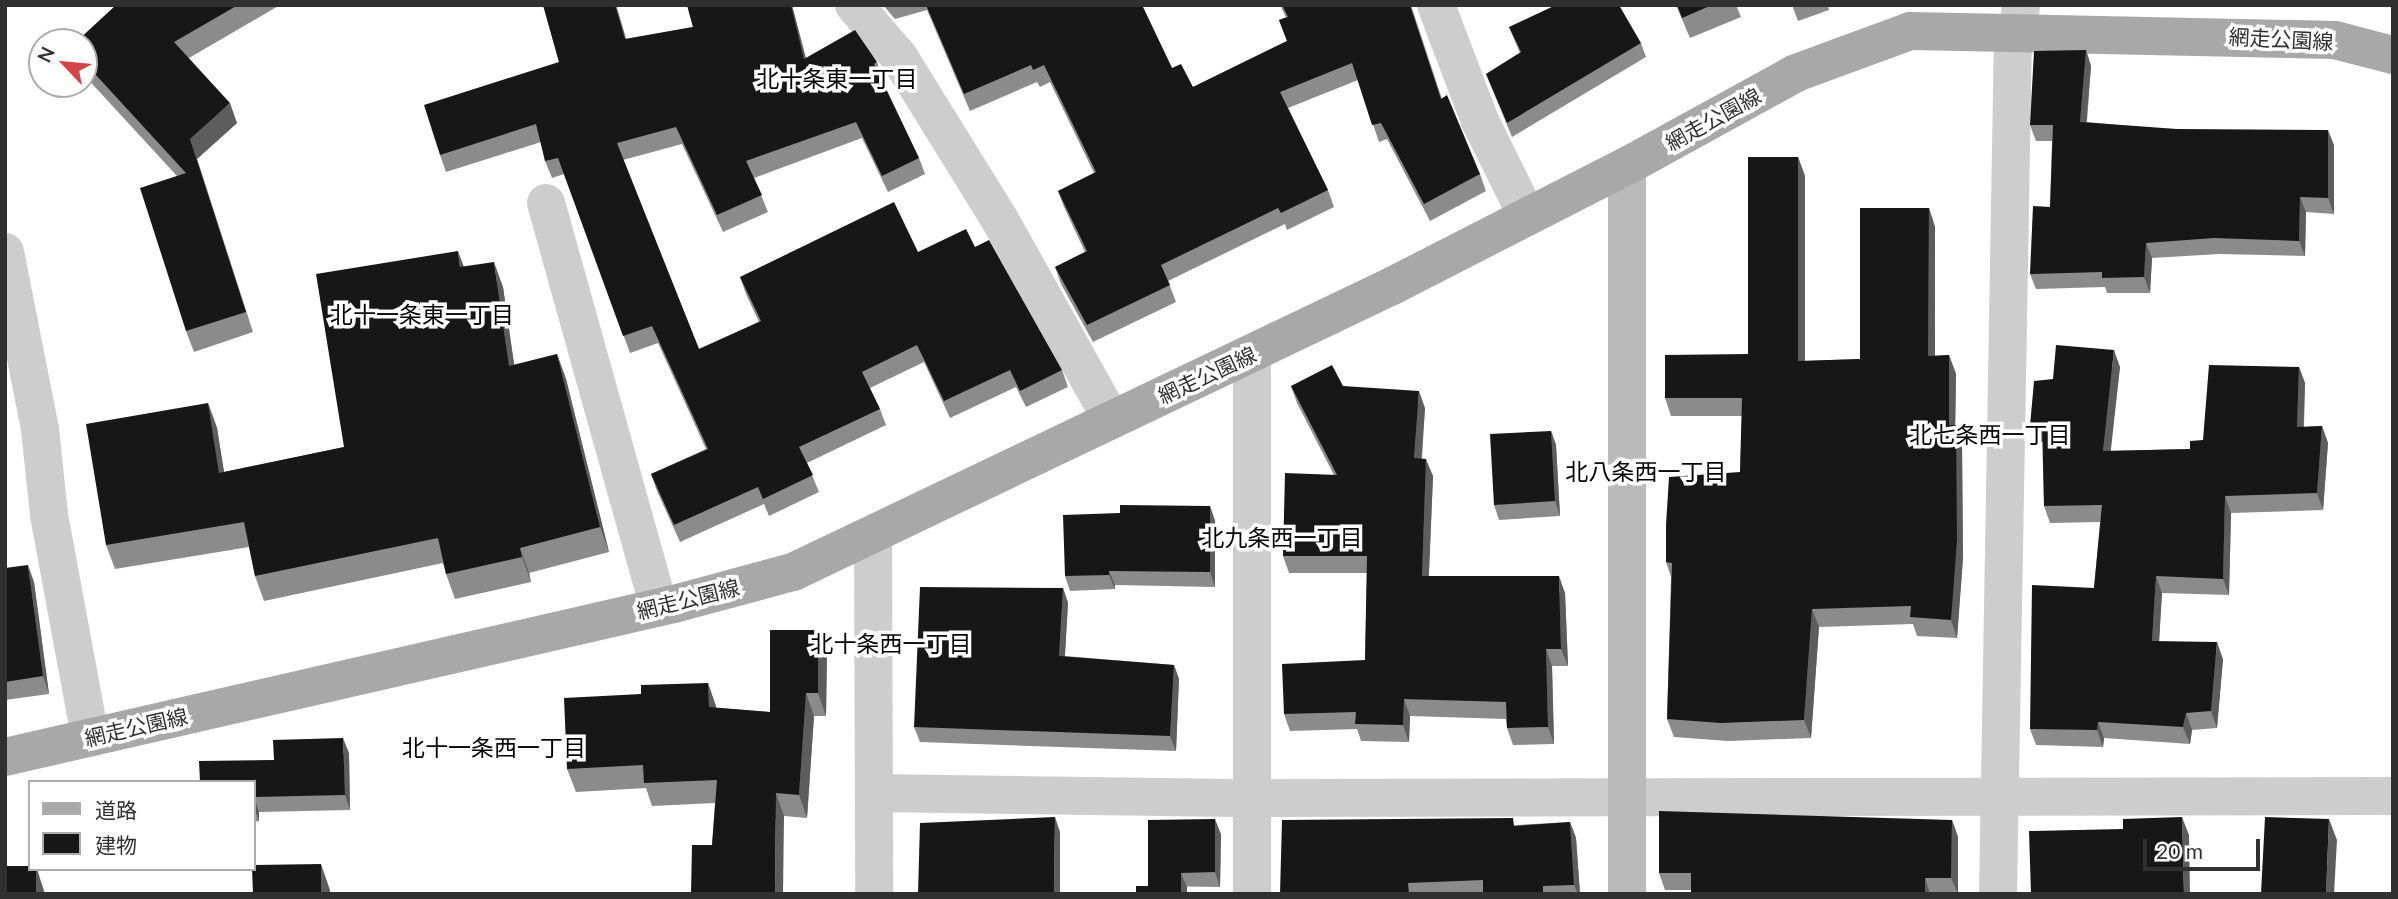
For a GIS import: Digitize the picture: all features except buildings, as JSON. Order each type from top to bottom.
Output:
[{"type":"main road","name":"網走公園線","points":[[5,757],[659,608],[793,572],[873,537],[1252,354],[1627,166],[1797,73],[1910,31],[2019,18],[2335,40],[2393,55]]},
{"type":"street","points":[[854,5],[899,57],[1000,220],[1112,420]]},
{"type":"street","points":[[1436,5],[1480,121],[1527,216]]},
{"type":"street","points":[[1998,894],[2013,32],[2019,18]]},
{"type":"street","points":[[1627,166],[1627,894]]},
{"type":"street","points":[[546,203],[659,608]]},
{"type":"street","points":[[5,252],[40,429],[49,515],[90,737]]},
{"type":"street","points":[[1252,354],[1252,894]]},
{"type":"street","points":[[873,537],[874,894]]},
{"type":"street","points":[[874,793],[1251,798],[2393,796]]},
{"type":"district","name":"北十条東一丁目","points":[[837,78]]},
{"type":"district","name":"北十一条東一丁目","points":[[422,314]]},
{"type":"district","name":"北七条西一丁目","points":[[1990,434]]},
{"type":"district","name":"北八条西一丁目","points":[[1646,471]]},
{"type":"district","name":"北九条西一丁目","points":[[1282,537]]},
{"type":"district","name":"北十条西一丁目","points":[[891,643]]},
{"type":"district","name":"北十一条西一丁目","points":[[494,747]]}]
